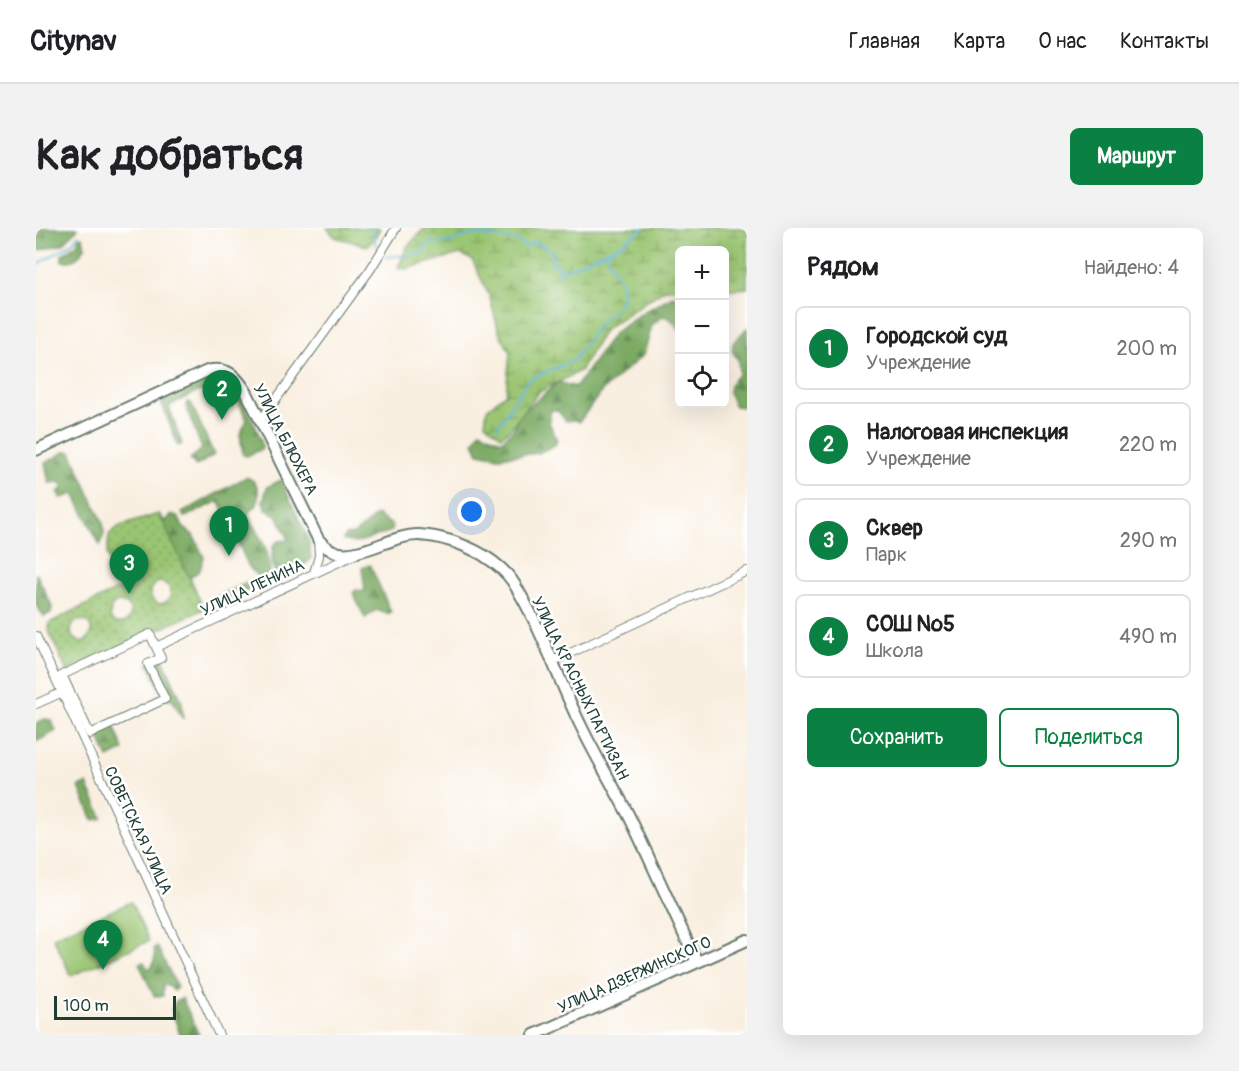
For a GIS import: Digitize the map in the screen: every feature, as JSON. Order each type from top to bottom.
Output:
[{"type":"street","points":[[261,420],[370,270],[396,228]]},
{"type":"street","name":"УЛИЦА БЛЮХЕРА","points":[[36,450],[214,369],[228,371],[237,378],[261,420],[318,539],[329,549],[343,553],[359,553]]},
{"type":"street","name":"УЛИЦА КРАСНЫХ ПАРТИЗАН","points":[[359,553],[389,540],[419,535],[462,545],[482,554],[503,570],[513,583],[697,962]]},
{"type":"street","points":[[314,573],[319,556],[318,539]]},
{"type":"street","name":"УЛИЦА ЛЕНИНА","points":[[156,647],[359,553]]},
{"type":"street","points":[[551,662],[747,571]]},
{"type":"street","points":[[150,634],[161,658],[148,664],[165,699],[90,734],[65,690],[62,675],[150,634]]},
{"type":"street","name":"СОВЕТСКАЯ УЛИЦА","points":[[36,636],[65,690],[219,1035]]},
{"type":"street","points":[[36,704],[65,690]]},
{"type":"street","name":"УЛИЦА ДЗЕРЖИНСКОГО","points":[[534,1035],[747,940]]},
{"type":"green space","points":[[36,228],[78,228],[63,244],[36,251]]},
{"type":"green space","points":[[327,228],[380,228],[375,238],[367,246],[335,237]]},
{"type":"green space","points":[[747,228],[747,288],[729,290],[729,246],[675,246],[675,289],[665,289],[605,329],[580,371],[539,392],[509,430],[501,436],[485,423],[487,409],[506,393],[510,352],[499,332],[489,295],[472,260],[460,254],[406,269],[398,268],[407,247],[424,229]]},
{"type":"green space","points":[[79,237],[83,237],[85,247],[81,254],[76,259],[62,261],[62,255],[77,244]]},
{"type":"green space","points":[[675,296],[675,324],[670,318],[663,316],[652,325],[644,354],[601,392],[579,422],[566,421],[557,410],[551,410],[549,422],[557,440],[555,445],[538,453],[498,457],[479,453],[474,442],[480,431],[501,441],[513,430],[519,416],[558,382],[576,387],[614,333],[645,311]]},
{"type":"green space","points":[[747,328],[747,413],[744,407],[735,406],[729,393],[730,385],[739,374],[738,360],[732,351],[733,343]]},
{"type":"green space","points":[[212,376],[227,381],[239,394],[255,426],[262,449],[247,456],[243,455],[240,434],[247,420],[238,401],[231,398],[221,385],[194,393],[169,406],[182,444],[178,446],[161,401]]},
{"type":"green space","points":[[187,402],[191,403],[214,455],[196,466],[190,459],[202,449],[186,406]]},
{"type":"green space","points":[[66,451],[71,452],[103,523],[104,534],[100,545],[74,494],[61,498],[58,492],[63,488],[61,482],[49,483],[45,463]]},
{"type":"green space","points":[[246,477],[254,481],[258,492],[257,505],[248,513],[264,545],[269,561],[269,582],[265,584],[249,567],[219,501],[185,517],[182,513]]},
{"type":"green space","points":[[281,480],[309,540],[311,559],[300,568],[275,577],[272,559],[273,546],[278,541],[289,540],[277,515],[266,510],[263,501],[267,487]]},
{"type":"green space","points":[[159,514],[165,522],[171,515],[178,516],[183,527],[193,535],[204,557],[200,570],[190,578],[196,591],[173,594],[170,585],[107,556],[109,535],[115,529]]},
{"type":"green space","points":[[159,514],[204,609],[67,672],[49,631],[49,623],[121,588],[107,556],[109,535],[120,526]],"holes":[[[162,582],[169,586],[171,596],[165,603],[158,604],[151,598],[150,590],[156,583]],[[117,602],[125,603],[131,610],[130,617],[124,623],[116,623],[110,618],[111,607]],[[82,620],[89,623],[92,632],[87,640],[80,642],[72,637],[71,629],[75,622]]]},
{"type":"green space","points":[[377,515],[392,525],[392,531],[356,543],[343,540],[345,535],[354,534]]},
{"type":"green space","points":[[370,565],[391,612],[387,614],[376,610],[365,618],[353,593],[356,590],[365,591],[362,568]]},
{"type":"green space","points":[[36,573],[52,606],[51,613],[44,616],[36,605]]},
{"type":"green space","points":[[246,583],[251,584],[251,589],[215,604],[216,597]]},
{"type":"green space","points":[[163,659],[182,702],[183,719],[172,699],[165,699],[148,664]]},
{"type":"green space","points":[[45,719],[51,720],[56,731],[36,742],[36,723]]},
{"type":"green space","points":[[113,723],[124,750],[108,758],[96,731]]},
{"type":"green space","points":[[87,784],[101,819],[93,820],[79,787]]},
{"type":"green space","points":[[131,902],[149,941],[71,976],[53,937]]},
{"type":"green space","points":[[157,946],[177,987],[174,991],[168,985],[163,985],[163,996],[154,996],[139,963],[144,962],[148,969],[152,967],[155,957],[154,948]]},
{"type":"green space","points":[[182,998],[199,1035],[180,1035],[172,1010],[176,1001]]},
{"type":"waterway","points":[[372,228],[376,246]]},
{"type":"waterway","points":[[386,257],[420,254],[430,242],[442,243],[465,236],[480,235],[515,240],[525,247],[535,242],[552,251],[552,263],[557,265],[558,273],[622,244],[643,228]]},
{"type":"waterway","points":[[36,267],[70,245],[78,235]]},
{"type":"waterway","points":[[497,428],[528,380],[574,360],[600,322],[616,309],[622,299],[622,282],[614,272],[606,252]]},
{"type":"place","name":"Налоговая инспекция","points":[[222,420]]},
{"type":"place","name":"Городской суд","points":[[229,556]]},
{"type":"place","name":"Сквер","points":[[129,594]]},
{"type":"place","name":"СОШ №5","points":[[103,970]]}]
